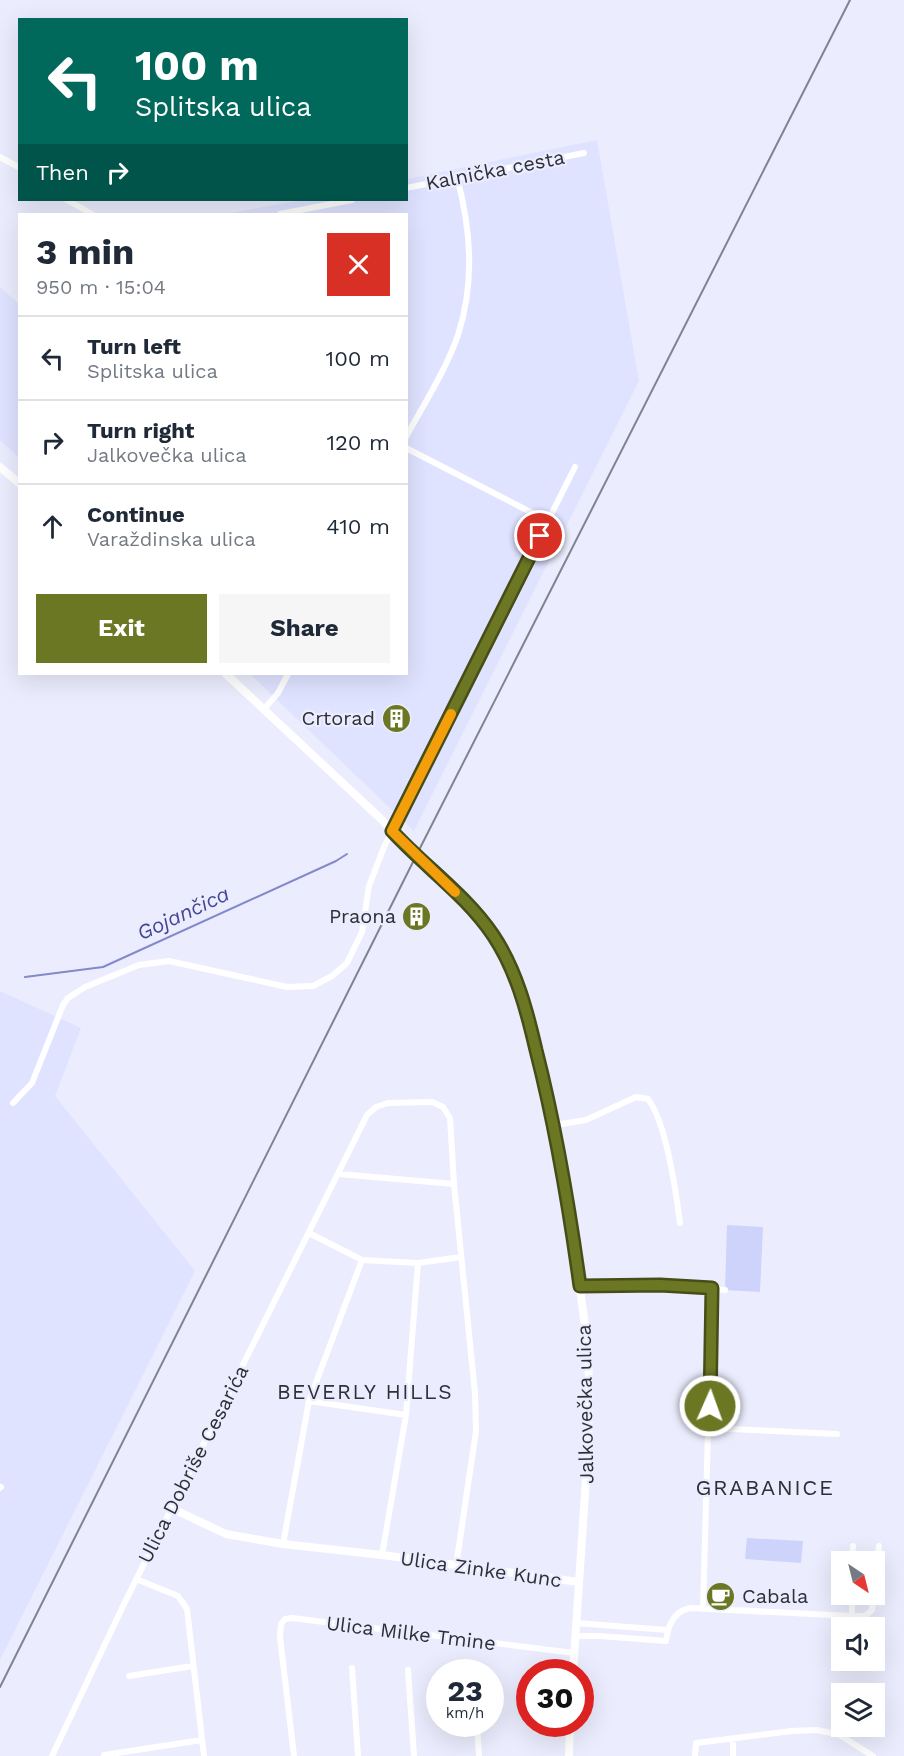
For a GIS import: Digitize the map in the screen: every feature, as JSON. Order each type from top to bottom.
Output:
[{"type":"main road","points":[[1,469],[18,482]]},
{"type":"main road","name":"Jalkovečka ulica","points":[[227,675],[475,912],[502,949],[516,983],[529,1020],[555,1125],[580,1286],[587,1354],[589,1426],[574,1659]]},
{"type":"main road","name":"Ulica Zinke Kunc","points":[[171,1508],[226,1534],[283,1545],[382,1555],[579,1582]]},
{"type":"main road","points":[[569,1756],[570,1737]]},
{"type":"street","name":"Kalnička cesta","points":[[408,188],[584,153]]},
{"type":"street","points":[[0,157],[18,167]]},
{"type":"street","points":[[408,433],[457,336],[466,300],[470,253],[466,215],[457,177]]},
{"type":"street","points":[[69,201],[90,213]]},
{"type":"street","points":[[305,212],[348,201]]},
{"type":"street","points":[[408,449],[548,520]]},
{"type":"street","points":[[13,1103],[32,1083],[63,1005],[68,998],[85,987],[139,965],[169,961],[287,987],[313,986],[332,976],[347,963],[362,932],[369,886],[384,847],[575,467]]},
{"type":"street","points":[[264,709],[278,693],[287,675]]},
{"type":"street","points":[[555,1125],[586,1120],[636,1097],[648,1099],[657,1114],[670,1164],[680,1223]]},
{"type":"street","name":"Ulica Dobriše Cesarića","points":[[52,1756],[136,1579],[367,1115],[376,1107],[388,1103],[432,1102],[443,1107],[450,1118],[454,1184],[475,1393],[476,1431],[456,1566]]},
{"type":"street","points":[[339,1174],[454,1184]]},
{"type":"street","points":[[309,1233],[362,1260],[418,1263],[461,1257]]},
{"type":"street","points":[[283,1545],[309,1401],[362,1260]]},
{"type":"street","name":"Ulica Zinke Kunc","points":[[382,1555],[406,1415],[418,1263]]},
{"type":"street","points":[[580,1286],[653,1285],[725,1290]]},
{"type":"street","points":[[703,1609],[712,1288]]},
{"type":"street","points":[[309,1401],[406,1415]]},
{"type":"street","points":[[709,1428],[837,1434]]},
{"type":"street","points":[[852,1546],[852,1551]]},
{"type":"street","points":[[575,1636],[666,1641],[667,1630],[675,1616],[686,1609],[865,1616],[872,1610],[879,1546]]},
{"type":"street","points":[[136,1579],[172,1593],[183,1601],[187,1609],[204,1756]]},
{"type":"street","points":[[852,1605],[852,1616]]},
{"type":"street","name":"Ulica Milke Tmine","points":[[294,1756],[280,1637],[281,1624],[285,1619],[292,1618],[574,1653]]},
{"type":"street","points":[[576,1623],[667,1630]]},
{"type":"street","points":[[129,1676],[193,1666]]},
{"type":"street","points":[[352,1668],[358,1756]]},
{"type":"street","points":[[408,1670],[414,1756]]},
{"type":"street","points":[[695,1756],[696,1743],[816,1730],[838,1734],[873,1756]]},
{"type":"street","points":[[478,1737],[479,1756]]},
{"type":"street","points":[[733,1739],[733,1756]]},
{"type":"street","points":[[104,1755],[202,1740]]},
{"type":"shaded area","points":[[597,140],[639,381],[414,831],[251,675],[408,675],[408,213],[231,213],[297,201],[408,201],[408,179]]},
{"type":"shaded area","points":[[0,287],[18,303],[18,457],[0,440]]},
{"type":"shaded area","points":[[0,991],[81,1028],[55,1096],[195,1271],[0,1660]]},
{"type":"shaded area","points":[[727,1225],[763,1227],[760,1292],[725,1290]]},
{"type":"shaded area","points":[[747,1538],[803,1541],[801,1563],[745,1559]]},
{"type":"waterway","name":"Gojančica","points":[[25,977],[103,967],[347,854]]},
{"type":"railway","points":[[0,1687],[416,856],[850,0]]},
{"type":"slow traffic","points":[[451,714],[392,831],[455,892]]},
{"type":"place","name":"Crtorad","points":[[396,718]]},
{"type":"place","name":"Praona","points":[[417,916]]},
{"type":"place","name":"Cabala","points":[[721,1596]]},
{"type":"district","name":"BEVERLY HILLS","points":[[365,1391]]},
{"type":"district","name":"GRABANICE","points":[[765,1487]]},
{"type":"route","points":[[540,536],[392,831],[468,905],[489,929],[502,949],[529,1020],[555,1125],[580,1286],[660,1285],[712,1288],[710,1406]]}]
